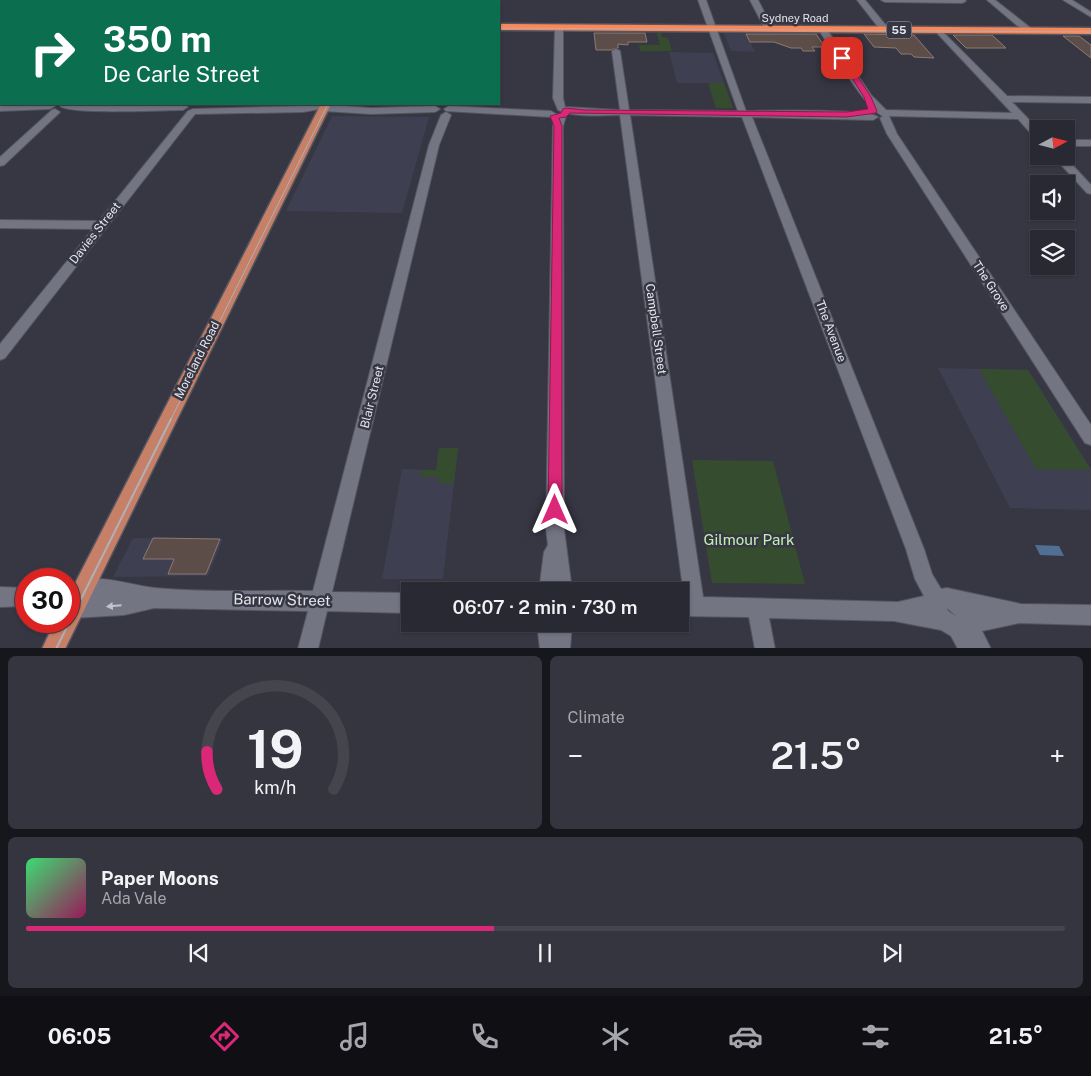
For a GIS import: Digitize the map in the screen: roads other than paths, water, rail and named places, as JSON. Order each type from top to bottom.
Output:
[{"type":"highway","name":"Sydney Road","points":[[500,27],[1091,31]]},
{"type":"main road","name":"Moreland Road","points":[[80,595],[325,107]]},
{"type":"main road","name":"Moreland Road","points":[[53,648],[61,633]]},
{"type":"street","name":"The Avenue","points":[[702,0],[744,112],[916,549],[924,579],[981,648]]},
{"type":"street","points":[[754,0],[769,29]]},
{"type":"street","points":[[861,0],[886,30]]},
{"type":"street","points":[[885,0],[962,0]]},
{"type":"street","points":[[991,0],[1028,31]]},
{"type":"street","points":[[1067,0],[1091,15]]},
{"type":"street","points":[[555,582],[555,334],[559,28]]},
{"type":"street","name":"The Grove","points":[[824,30],[1091,438]]},
{"type":"street","points":[[939,30],[1030,127]]},
{"type":"street","name":"Campbell Street","points":[[616,51],[626,113],[685,582]]},
{"type":"street","points":[[1004,100],[1091,100]]},
{"type":"street","points":[[0,156],[56,107]]},
{"type":"street","points":[[0,163],[56,107]]},
{"type":"street","points":[[0,108],[190,108],[224,110],[325,107],[363,111],[744,112],[847,115],[1020,116]]},
{"type":"street","name":"Davies Street","points":[[0,339],[96,225],[190,108]]},
{"type":"street","name":"Blair Street","points":[[308,648],[434,145],[433,134],[442,110]]},
{"type":"street","points":[[1075,143],[1091,143]]},
{"type":"street","points":[[1066,165],[1091,191]]},
{"type":"street","points":[[0,224],[96,225]]},
{"type":"street","name":"Davies Street","points":[[0,354],[96,225]]},
{"type":"street","name":"Barrow Street","points":[[83,589],[124,591],[154,598],[401,603]]},
{"type":"street","points":[[0,596],[15,597]]},
{"type":"street","name":"Barrow Street","points":[[80,614],[154,598]]},
{"type":"street","points":[[689,606],[951,612],[991,620],[1021,614],[1091,614]]},
{"type":"street","points":[[757,608],[765,648]]},
{"type":"street","name":"The Avenue","points":[[951,612],[970,648]]},
{"type":"street","points":[[549,632],[550,648]]},
{"type":"street","points":[[560,648],[561,632]]},
{"type":"water","points":[[1035,545],[1059,546],[1064,556],[1040,555]]},
{"type":"tram line","points":[[500,28],[1091,32]]},
{"type":"tram line","points":[[170,421],[328,105]]},
{"type":"tram line","points":[[56,648],[170,421]]},
{"type":"park label","name":"Gilmour Park","points":[[749,540]]}]
